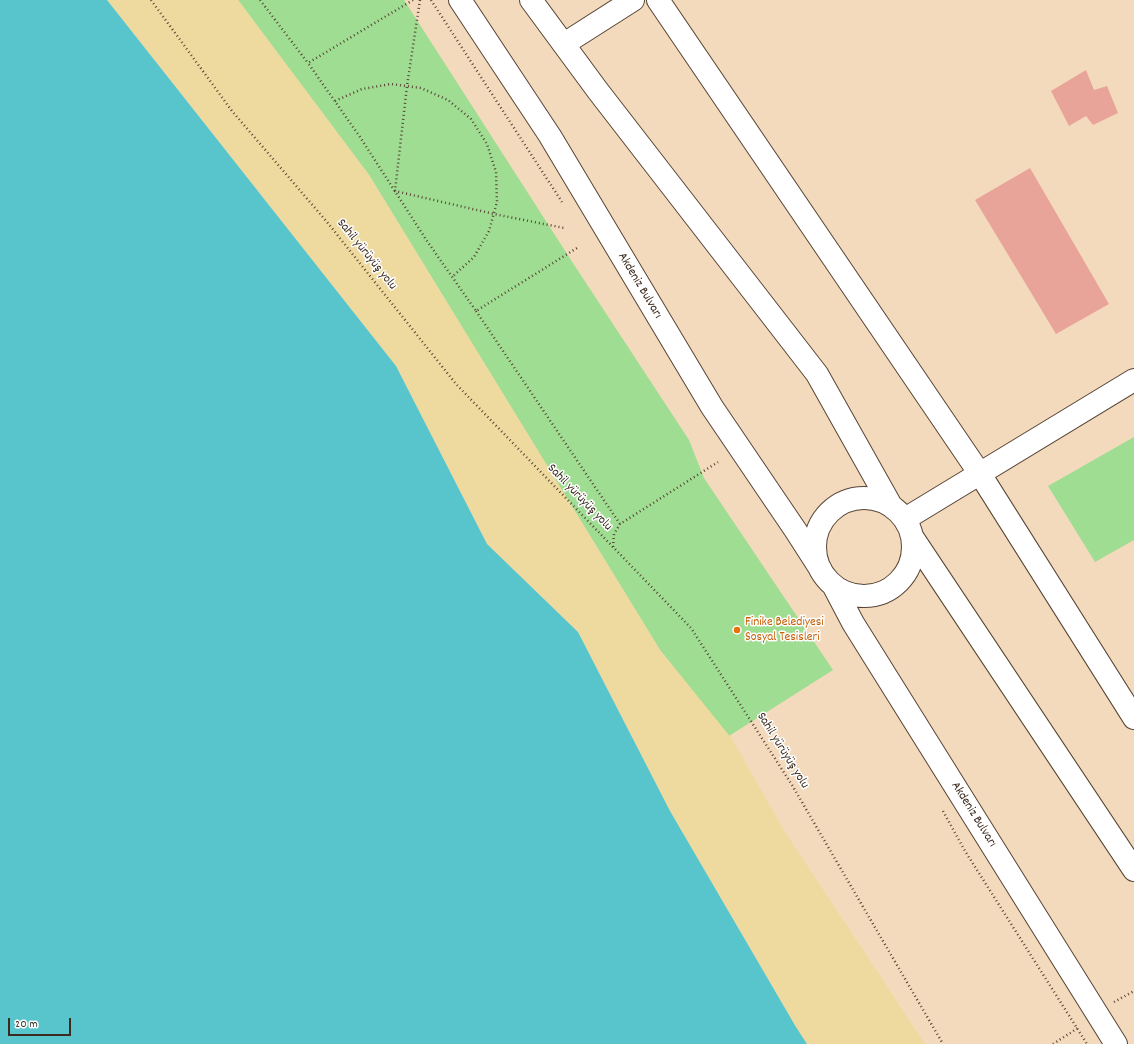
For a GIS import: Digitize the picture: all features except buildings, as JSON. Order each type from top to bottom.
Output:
[{"type":"main road","name":"Akdeniz Bulvarı","points":[[460,0],[550,136],[712,407],[827,578],[853,623],[1116,1044]]},
{"type":"main road","points":[[531,0],[598,91],[817,374],[890,504]]},
{"type":"main road","points":[[564,44],[633,0]]},
{"type":"main road","points":[[658,0],[980,474],[1134,718]]},
{"type":"main road","points":[[909,528],[980,474],[1134,380]]},
{"type":"main road","points":[[909,528],[913,555],[907,571],[896,584],[882,593],[865,596],[848,594],[827,578],[815,555],[815,539],[820,524],[830,511],[843,502],[859,497],[875,498],[890,504],[898,511],[1134,870]]},
{"type":"path","name":"Sahil yürüyüş yolu","points":[[151,0],[232,111],[327,222],[456,384],[691,628],[792,784],[944,1044]]},
{"type":"path","points":[[260,0],[308,63],[360,137],[427,241],[620,524]]},
{"type":"path","points":[[308,63],[413,0]]},
{"type":"path","points":[[395,191],[407,86],[420,0]]},
{"type":"path","points":[[335,101],[362,89],[391,84],[407,86],[421,88],[448,100],[471,119],[487,144],[496,172],[497,202],[489,231],[474,257],[452,277]]},
{"type":"path","points":[[395,191],[494,214],[564,228]]},
{"type":"path","points":[[476,311],[577,248]]},
{"type":"path","points":[[613,547],[614,534],[620,524],[718,462]]},
{"type":"path","points":[[1053,1044],[1069,1034]]},
{"type":"green space","points":[[238,0],[404,0],[569,257],[689,440],[704,478],[833,670],[729,736],[660,650],[369,175]]},
{"type":"green space","points":[[1134,437],[1134,540],[1095,562],[1048,486]]},
{"type":"sand","points":[[107,0],[238,0],[369,175],[660,650],[732,739],[785,832],[925,1044],[807,1044],[670,811],[578,632],[487,544],[396,366]]},
{"type":"water","points":[[0,0],[107,0],[396,366],[487,544],[578,632],[670,811],[807,1044],[0,1044]]},
{"type":"place","name":"Finike Belediyesi Sosyal Tesisleri","points":[[737,630]]}]
